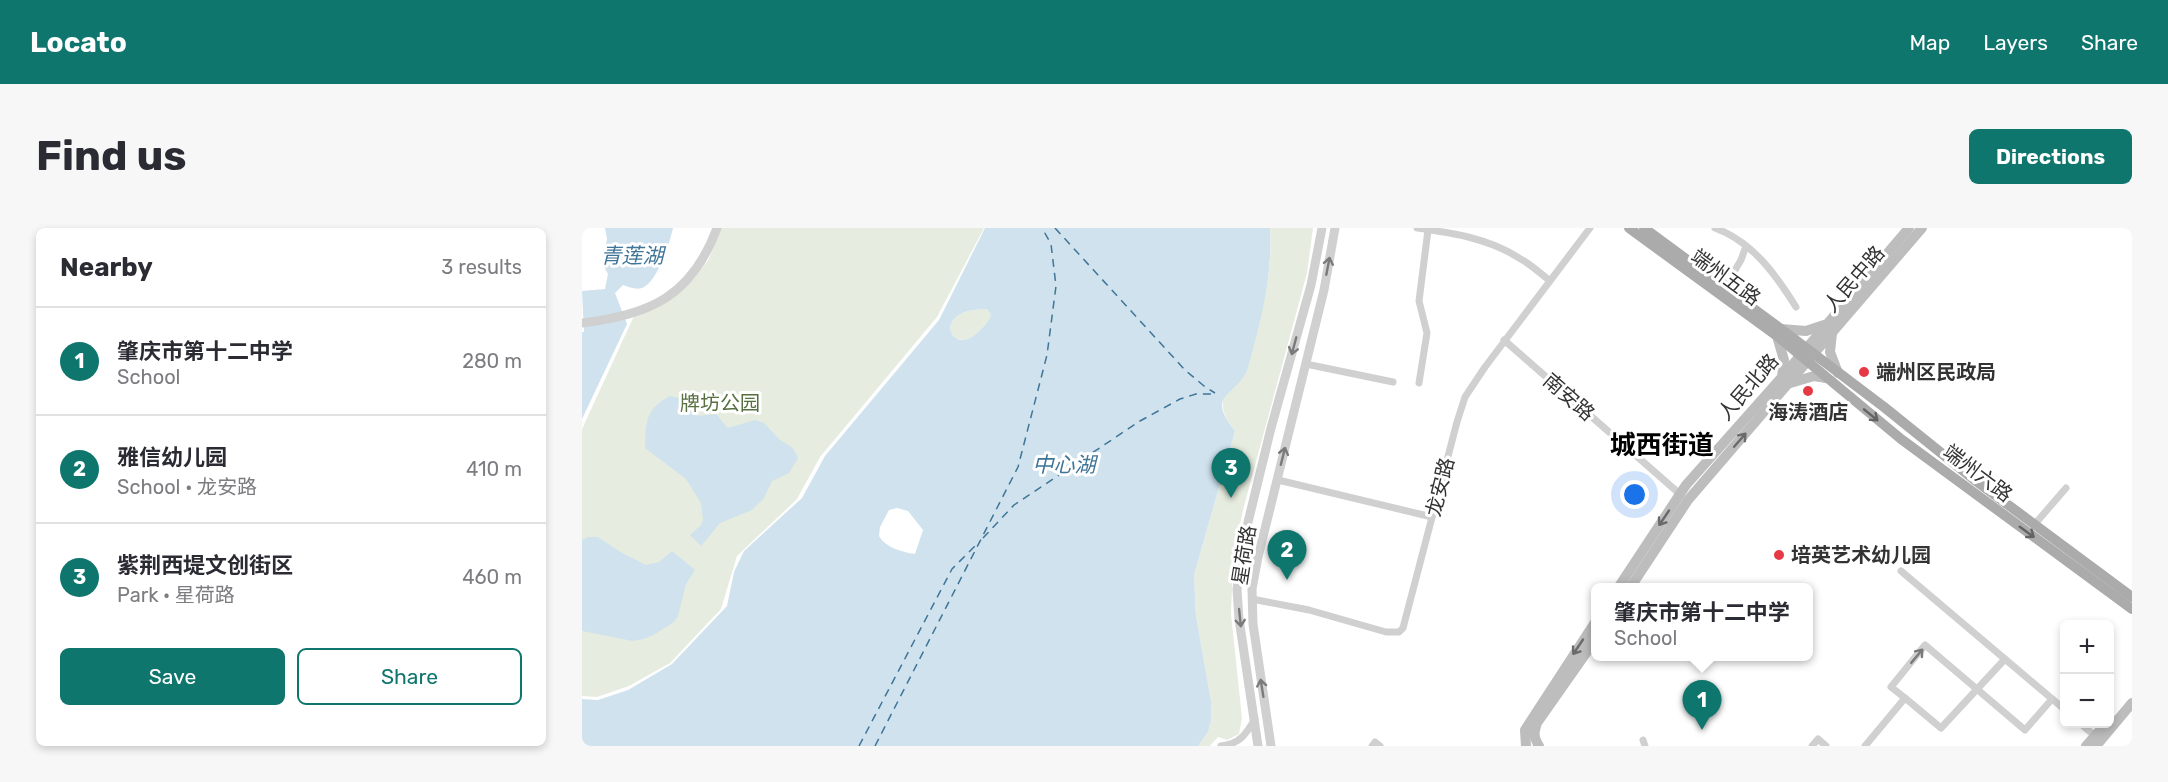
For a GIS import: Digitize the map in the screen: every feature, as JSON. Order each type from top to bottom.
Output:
[{"type":"main road","name":"端州五路","points":[[1629,228],[1779,332]]},
{"type":"main road","name":"端州五路","points":[[1644,228],[1807,355]]},
{"type":"main road","name":"人民中路","points":[[1807,355],[1909,228]]},
{"type":"main road","name":"人民中路","points":[[1829,328],[1922,228]]},
{"type":"main road","points":[[1826,378],[1814,376],[1787,378],[1779,332],[1829,328],[1830,352],[1838,373]]},
{"type":"main road","name":"端州六路","points":[[1807,355],[1838,373],[2034,525],[2132,597]]},
{"type":"main road","name":"端州六路","points":[[1807,355],[1826,378],[1901,439],[2132,609]]},
{"type":"main road","name":"人民北路","points":[[1622,583],[1684,497],[1807,355]]},
{"type":"main road","name":"人民北路","points":[[1633,583],[1684,497]]},
{"type":"main road","points":[[1526,746],[1525,730],[1591,629]]},
{"type":"main road","points":[[1539,746],[1534,739],[1537,723],[1591,646]]},
{"type":"main road","points":[[2114,713],[2132,693]]},
{"type":"main road","points":[[2086,746],[2096,741],[2132,703]]},
{"type":"street","points":[[582,317],[627,313],[649,301],[680,279],[696,259],[712,228]]},
{"type":"street","points":[[582,323],[657,304],[684,283],[704,258],[717,228]]},
{"type":"street","name":"星荷路","points":[[1258,746],[1239,619],[1237,590],[1239,555],[1271,428],[1311,285],[1322,228]]},
{"type":"street","name":"星荷路","points":[[1271,746],[1258,663],[1252,598],[1258,557],[1324,290],[1335,228]]},
{"type":"street","points":[[1417,228],[1466,232],[1519,257],[1550,280]]},
{"type":"street","name":"龙安路","points":[[1252,598],[1309,610],[1386,632],[1399,632],[1406,621],[1462,403],[1504,340],[1590,228]]},
{"type":"street","points":[[1715,228],[1746,246],[1761,258],[1781,282],[1796,308]]},
{"type":"street","points":[[1419,383],[1427,333],[1419,301],[1428,230]]},
{"type":"street","points":[[1728,282],[1746,246]]},
{"type":"street","name":"南安路","points":[[1504,340],[1684,497]]},
{"type":"street","points":[[1306,364],[1393,382]]},
{"type":"street","points":[[1271,428],[1289,432]]},
{"type":"street","points":[[1278,480],[1432,517]]},
{"type":"street","points":[[2034,525],[2066,488]]},
{"type":"street","points":[[1248,521],[1266,526]]},
{"type":"street","points":[[1901,571],[2060,706]]},
{"type":"street","points":[[2005,659],[1977,688],[1941,728],[1891,687],[1925,645],[1977,688],[2025,730],[2052,699]]},
{"type":"street","points":[[1865,746],[1905,698]]},
{"type":"street","points":[[1221,746],[1237,742],[1246,735],[1255,719]]},
{"type":"street","points":[[2085,728],[2096,741]]},
{"type":"street","points":[[1812,746],[1818,739],[1826,746]]},
{"type":"green space","name":"牌坊公园","points":[[720,228],[984,228],[937,317],[820,457],[797,499],[737,556],[721,609],[670,663],[629,686],[597,697],[582,696],[582,429],[634,316],[693,280],[709,259]]},
{"type":"green space","points":[[1270,228],[1313,228],[1307,273],[1243,510],[1233,558],[1231,614],[1242,718],[1239,734],[1227,740],[1218,737],[1210,746],[1198,746],[1208,732],[1211,721],[1211,701],[1196,616],[1194,575],[1235,431],[1224,413],[1223,402],[1225,396],[1235,386],[1261,308],[1269,270]]},
{"type":"green space","points":[[987,309],[991,315],[989,319],[972,337],[965,340],[959,339],[951,332],[950,326],[953,320],[962,313]]},
{"type":"water","name":"青莲湖","points":[[605,228],[673,228],[658,271],[648,285],[637,289],[623,285],[615,293],[627,324],[582,419],[582,332],[584,332],[582,291],[605,289],[608,274],[602,263],[607,239]]},
{"type":"water","name":"中心湖","points":[[985,228],[1270,228],[1270,264],[1261,318],[1247,371],[1222,403],[1227,419],[1235,431],[1194,575],[1196,616],[1211,701],[1211,721],[1208,732],[1198,746],[582,746],[582,699],[598,700],[628,690],[672,664],[727,606],[734,572],[744,551],[802,498],[825,456],[939,320]],"holes":[[[987,309],[991,315],[989,319],[972,337],[965,340],[959,339],[951,332],[950,326],[953,320],[962,313]],[[897,508],[908,511],[923,530],[915,554],[900,551],[879,536],[880,527],[889,510]]]},
{"type":"water","points":[[670,396],[683,399],[686,407],[698,416],[716,414],[728,428],[755,420],[764,423],[780,440],[793,448],[798,458],[789,473],[772,481],[764,498],[752,510],[720,523],[701,546],[690,535],[703,520],[701,503],[686,479],[645,448],[648,417],[656,406]]},
{"type":"water","points":[[588,537],[598,537],[646,565],[659,562],[672,551],[695,570],[686,584],[678,616],[674,622],[655,634],[633,641],[582,631],[582,540]]},
{"type":"ferry route","points":[[875,746],[1018,467],[1047,355],[1056,286],[1051,244],[1042,228]]},
{"type":"ferry route","points":[[1055,228],[1185,370],[1215,393]]},
{"type":"ferry route","points":[[983,538],[1014,505],[1140,421],[1180,399],[1196,394],[1216,394]]},
{"type":"ferry route","points":[[859,746],[952,569],[978,543]]},
{"type":"place","name":"端州区民政局","points":[[1864,372]]},
{"type":"place","name":"海涛酒店","points":[[1808,391]]},
{"type":"place","name":"紫荆西堤文创街区","points":[[1231,498]]},
{"type":"place","name":"培英艺术幼儿园","points":[[1779,555]]},
{"type":"place","name":"雅信幼儿园","points":[[1287,580]]},
{"type":"place","name":"肇庆市第十二中学","points":[[1702,730]]},
{"type":"district","name":"城西街道","points":[[1662,445]]}]
